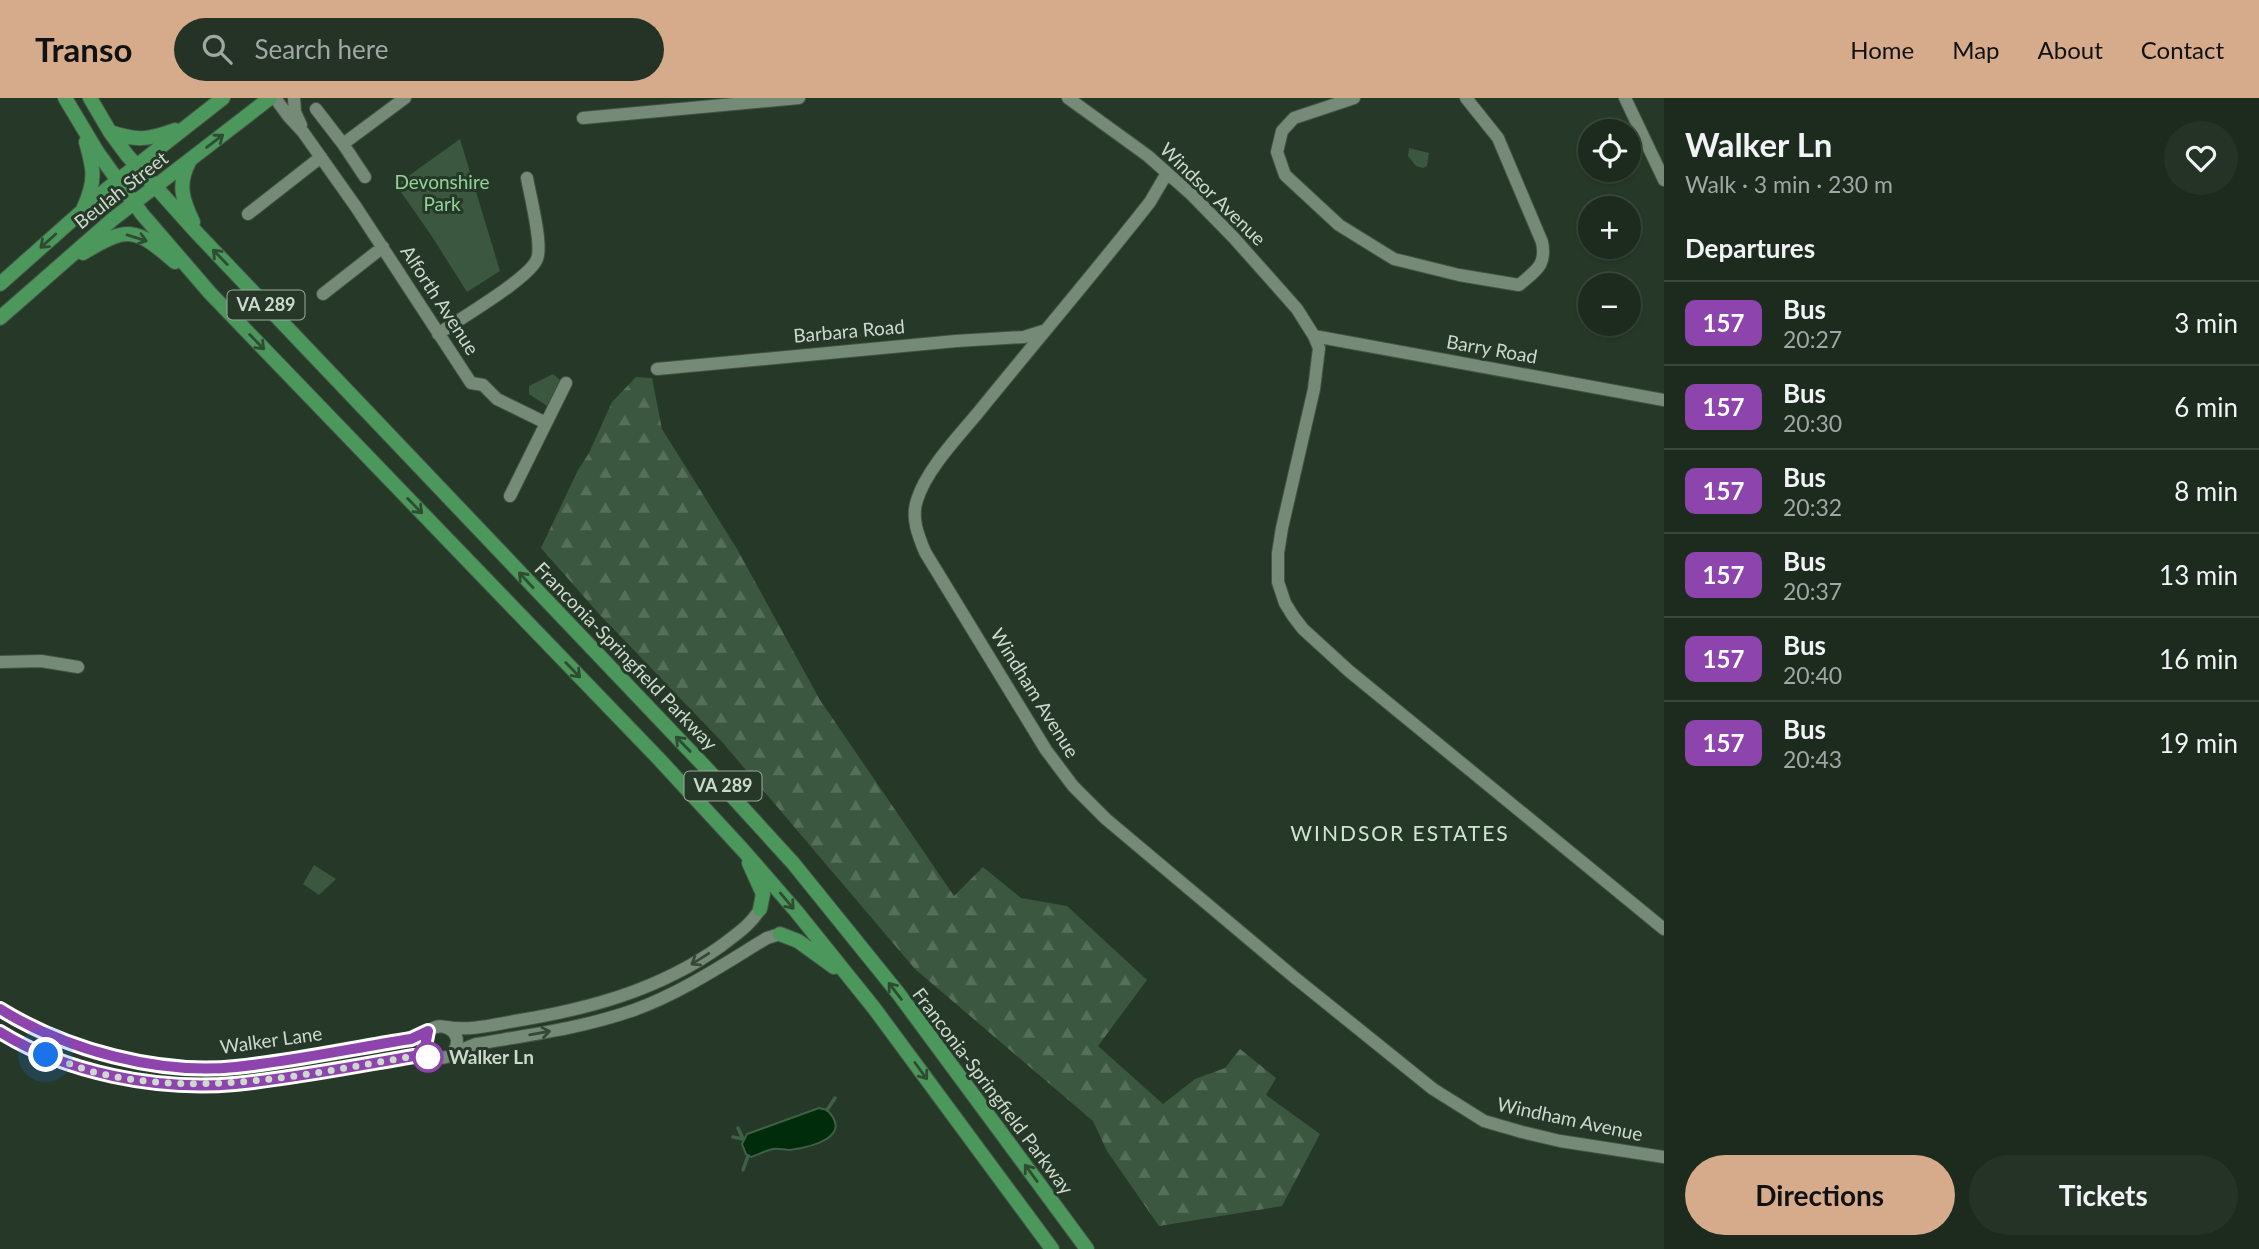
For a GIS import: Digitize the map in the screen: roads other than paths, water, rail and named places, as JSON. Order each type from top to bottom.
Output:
[{"type":"main road","points":[[65,98],[134,202]]},
{"type":"main road","name":"Franconia-Springfield Parkway","points":[[90,98],[110,132],[136,166],[197,233],[719,781],[786,855],[904,1002],[1087,1249]]},
{"type":"main road","name":"Beulah Street","points":[[0,284],[83,209],[223,98]]},
{"type":"main road","name":"Beulah Street","points":[[0,318],[134,202],[273,98]]},
{"type":"main road","points":[[80,124],[94,171],[91,191],[83,209]]},
{"type":"main road","points":[[110,132],[140,139],[156,137],[189,124]]},
{"type":"main road","points":[[190,160],[181,191],[197,233]]},
{"type":"main road","name":"VA 289","points":[[134,202],[209,293],[743,849],[850,978],[1052,1249]]},
{"type":"main road","points":[[54,269],[112,236],[130,234],[154,244],[209,293]]},
{"type":"main road","points":[[743,849],[762,894],[760,909]]},
{"type":"main road","points":[[780,934],[798,941],[850,978]]},
{"type":"street","name":"Alforth Avenue","points":[[273,98],[321,157],[471,383],[483,385],[496,399],[546,423]]},
{"type":"street","name":"Alforth Avenue","points":[[293,98],[303,132]]},
{"type":"street","points":[[343,144],[405,98]]},
{"type":"street","points":[[583,118],[799,98]]},
{"type":"street","name":"Windsor Avenue","points":[[1068,98],[1167,173],[1234,238],[1297,309],[1314,336]]},
{"type":"street","points":[[1353,98],[1294,118],[1282,131],[1277,152],[1285,175],[1339,225],[1394,259],[1459,275],[1519,285],[1541,266],[1544,252],[1542,242],[1498,138],[1466,98]]},
{"type":"street","points":[[1625,98],[1663,177]]},
{"type":"street","points":[[316,109],[365,177]]},
{"type":"street","points":[[248,214],[321,157]]},
{"type":"street","name":"Windham Avenue","points":[[1167,173],[1150,202],[934,469],[920,491],[914,517],[925,552],[1046,750],[1073,786],[1106,820],[1294,977],[1452,1103],[1485,1121],[1522,1132],[1610,1150],[1664,1157]]},
{"type":"street","points":[[438,334],[525,274],[537,260],[538,236],[527,178]]},
{"type":"street","points":[[323,294],[383,247]]},
{"type":"street","name":"Barbara Road","points":[[657,369],[956,341],[1016,338],[1044,331]]},
{"type":"street","points":[[1314,336],[1318,348],[1314,389],[1278,553],[1278,582],[1288,610],[1303,629],[1349,671],[1664,929]]},
{"type":"street","name":"Barry Road","points":[[1314,336],[1664,400]]},
{"type":"street","points":[[510,496],[566,383]]},
{"type":"street","points":[[0,662],[41,660],[78,667]]},
{"type":"street","name":"Walker Lane","points":[[0,1009],[42,1031],[104,1054],[140,1062],[198,1068],[272,1062],[411,1039],[438,1026],[472,1028],[530,1019],[623,997],[702,958],[744,928],[760,909]]},
{"type":"street","name":"Walker Lane","points":[[0,1032],[46,1055],[100,1074],[142,1081],[196,1085],[268,1080],[414,1056],[446,1058],[464,1047],[581,1025],[636,1009],[682,988],[766,938],[780,934]]},
{"type":"street","points":[[446,1027],[457,1040],[457,1046],[451,1055]]},
{"type":"street","points":[[428,1031],[425,1046],[430,1056],[435,1058]]},
{"type":"waterway","points":[[827,1110],[835,1098]]},
{"type":"waterway","points":[[738,1128],[743,1139]]},
{"type":"waterway","points":[[733,1137],[743,1139]]},
{"type":"waterway","points":[[743,1170],[748,1156]]},
{"type":"place","name":"Walker Ln","points":[[428,1057]]},
{"type":"district","name":"WINDSOR ESTATES","points":[[1400,834]]},
{"type":"park label","name":"Devonshire Park","points":[[442,193]]}]
